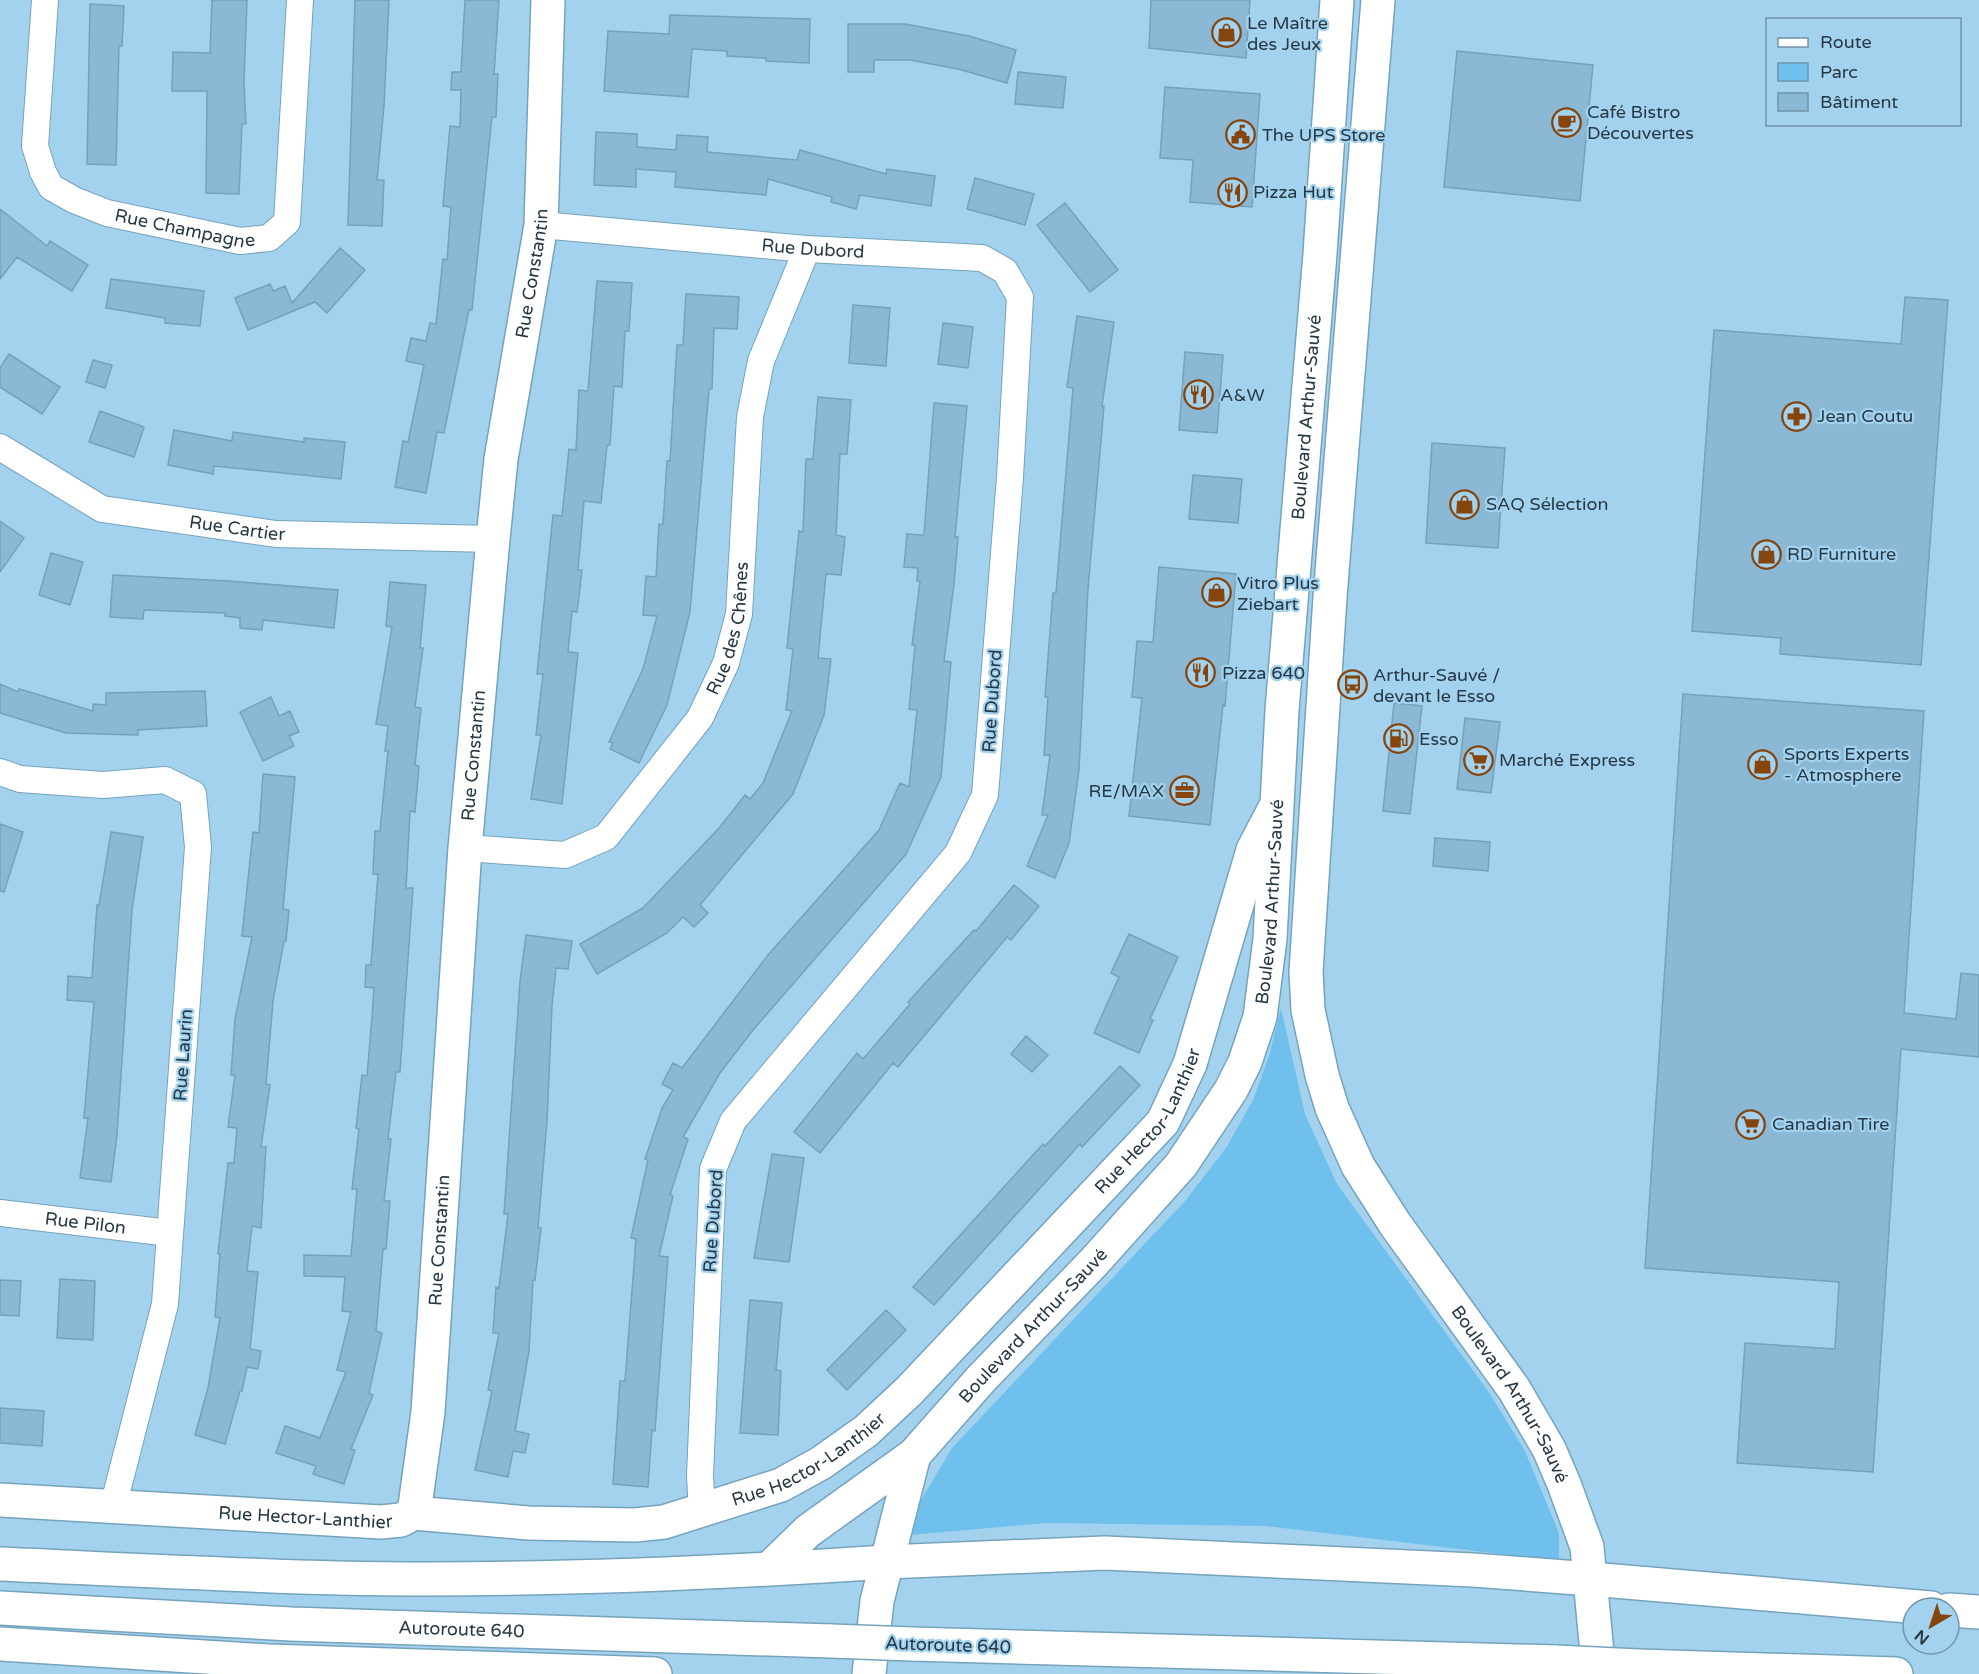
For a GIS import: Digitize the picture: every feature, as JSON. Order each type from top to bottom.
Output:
[{"type":"main road","name":"Rue Constantin","points":[[414,1513],[428,1412],[465,848],[493,539],[501,459],[541,225],[548,0]]},
{"type":"main road","name":"Boulevard Arthur-Sauvé","points":[[869,1674],[873,1625],[886,1562],[914,1455],[981,1379],[1095,1262],[1169,1180],[1198,1142],[1231,1090],[1245,1062],[1264,999],[1270,939],[1275,808],[1320,254],[1337,0]]},
{"type":"main road","name":"Boulevard Arthur-Sauvé","points":[[1378,0],[1326,648],[1306,972],[1308,1010],[1325,1086],[1358,1166],[1395,1224],[1514,1389],[1549,1449],[1587,1547],[1599,1674]]},
{"type":"main road","name":"Rue Hector-Lanthier","points":[[0,1500],[381,1522],[401,1520],[414,1513],[528,1523],[635,1525],[664,1522],[702,1512],[760,1493],[802,1474],[841,1450],[866,1431],[909,1391],[1150,1138],[1172,1105],[1190,1064],[1253,850],[1275,808]]},
{"type":"main road","points":[[771,1567],[808,1531],[914,1455]]},
{"type":"main road","points":[[0,1564],[340,1578],[588,1577],[1105,1553],[1473,1570],[1901,1605]]},
{"type":"main road","name":"Autoroute 640","points":[[0,1608],[291,1624],[1896,1674]]},
{"type":"main road","points":[[1961,1611],[1979,1612]]},
{"type":"main road","points":[[0,1644],[269,1661],[655,1674]]},
{"type":"street","name":"Rue Champagne","points":[[45,0],[35,146],[43,172],[51,187],[74,200],[107,213],[240,241],[269,238],[287,222],[300,0]]},
{"type":"street","name":"Rue Dubord","points":[[541,225],[807,249],[982,258],[1005,271],[1020,297],[1010,477],[985,795],[958,853],[733,1121],[713,1169],[700,1476],[702,1512]]},
{"type":"street","name":"Rue des Chênes","points":[[465,848],[565,855],[606,837],[700,718],[726,663],[739,614],[750,417],[761,360],[807,249]]},
{"type":"street","name":"Rue Cartier","points":[[0,447],[102,509],[276,534],[493,539]]},
{"type":"street","name":"Rue Laurin","points":[[0,772],[20,778],[103,785],[165,780],[193,794],[198,847],[165,1304],[113,1507]]},
{"type":"street","name":"Rue Pilon","points":[[0,1213],[170,1233]]},
{"type":"green space","points":[[1281,1008],[1305,1114],[1337,1184],[1488,1391],[1525,1451],[1559,1533],[1559,1561],[1265,1526],[1046,1523],[909,1535],[921,1500],[952,1448],[1185,1201],[1226,1148],[1253,1100],[1269,1056]]},
{"type":"building","points":[[212,0],[247,0],[244,82],[246,124],[242,124],[239,194],[206,193],[207,91],[172,91],[173,52],[210,53]]},
{"type":"building","points":[[355,0],[389,0],[384,106],[377,180],[384,180],[382,226],[348,225]]},
{"type":"building","points":[[465,0],[499,0],[494,74],[498,74],[496,117],[492,117],[472,310],[469,310],[444,433],[437,432],[426,493],[395,487],[403,441],[408,442],[424,365],[406,361],[411,338],[426,341],[430,323],[436,324],[443,259],[447,260],[451,207],[443,206],[450,126],[460,127],[461,90],[451,90],[452,72],[461,72]]},
{"type":"building","points":[[1151,0],[1250,0],[1246,58],[1149,48]]},
{"type":"building","points":[[90,4],[124,6],[122,46],[119,46],[116,165],[87,164]]},
{"type":"building","points":[[670,15],[810,19],[809,63],[766,61],[766,58],[727,56],[727,51],[692,49],[688,97],[604,91],[608,31],[669,34]]},
{"type":"building","points":[[848,24],[905,24],[969,36],[1016,50],[1007,83],[958,69],[910,60],[874,60],[874,72],[848,72]]},
{"type":"building","points":[[1457,51],[1593,65],[1580,201],[1444,187]]},
{"type":"building","points":[[1018,72],[1066,77],[1063,108],[1015,104]]},
{"type":"building","points":[[1165,87],[1260,94],[1252,207],[1190,202],[1193,160],[1160,158]]},
{"type":"building","points":[[596,132],[637,134],[637,147],[676,150],[677,135],[708,137],[707,152],[797,160],[800,150],[886,174],[887,169],[935,176],[931,206],[860,195],[856,209],[831,202],[832,197],[768,179],[766,195],[675,187],[676,172],[636,169],[636,187],[594,185]]},
{"type":"building","points":[[975,178],[1034,194],[1025,225],[967,209]]},
{"type":"building","points":[[1065,203],[1118,270],[1090,292],[1037,225]]},
{"type":"building","points":[[0,209],[47,246],[50,241],[88,265],[72,291],[17,257],[0,279]]},
{"type":"building","points":[[340,248],[365,270],[327,313],[315,302],[248,330],[235,298],[270,284],[273,291],[285,286],[292,303]]},
{"type":"building","points":[[111,279],[204,291],[200,326],[165,323],[165,318],[106,308]]},
{"type":"building","points":[[597,281],[632,283],[629,331],[625,331],[622,387],[614,386],[610,445],[607,445],[601,503],[584,501],[578,570],[582,570],[577,612],[572,611],[568,652],[578,653],[562,804],[531,799],[541,735],[536,735],[543,674],[537,674],[553,515],[562,516],[569,449],[576,450],[579,390],[588,391]]},
{"type":"building","points":[[686,294],[739,297],[737,329],[714,328],[712,389],[709,389],[690,612],[667,705],[639,763],[610,749],[613,743],[609,742],[643,669],[657,616],[643,615],[646,576],[656,577],[659,524],[663,524],[667,461],[670,461],[677,345],[683,345]]},
{"type":"building","points":[[1905,297],[1948,300],[1921,665],[1780,654],[1781,638],[1692,631],[1714,330],[1901,344]]},
{"type":"building","points":[[853,305],[890,308],[886,366],[849,363]]},
{"type":"building","points":[[1077,316],[1114,322],[1102,406],[1104,406],[1088,589],[1079,770],[1069,843],[1055,878],[1027,866],[1048,815],[1042,815],[1050,755],[1044,755],[1048,697],[1045,697],[1073,388],[1067,387]]},
{"type":"building","points":[[943,323],[973,327],[968,368],[938,364]]},
{"type":"building","points":[[1185,352],[1223,355],[1217,433],[1179,430]]},
{"type":"building","points":[[9,354],[60,387],[42,414],[0,387],[0,368]]},
{"type":"building","points":[[93,360],[112,365],[105,388],[86,382]]},
{"type":"building","points":[[818,397],[851,400],[847,454],[840,454],[836,535],[845,537],[841,575],[826,574],[818,658],[831,659],[824,715],[793,794],[700,905],[708,913],[694,927],[683,917],[667,933],[597,974],[580,944],[643,908],[720,827],[745,795],[750,799],[763,783],[792,711],[786,710],[793,649],[787,648],[799,531],[803,532],[806,459],[813,459]]},
{"type":"building","points":[[934,403],[967,406],[955,537],[958,537],[954,584],[944,661],[951,662],[941,777],[906,854],[753,1030],[720,1073],[683,1137],[688,1139],[670,1195],[673,1196],[659,1256],[668,1257],[655,1431],[652,1430],[648,1487],[613,1484],[620,1381],[625,1381],[636,1239],[631,1238],[648,1160],[645,1159],[662,1108],[673,1090],[662,1084],[673,1063],[682,1068],[768,955],[879,830],[900,783],[909,787],[917,710],[909,709],[915,645],[912,645],[920,581],[917,581],[918,568],[904,567],[907,534],[924,535]]},
{"type":"building","points":[[100,411],[144,427],[134,457],[89,442]]},
{"type":"building","points":[[174,430],[232,441],[233,432],[304,442],[304,438],[345,442],[341,479],[214,466],[213,474],[168,465]]},
{"type":"building","name":"SAQ Sélection","points":[[1432,443],[1505,448],[1498,548],[1426,543]]},
{"type":"building","points":[[1193,475],[1242,479],[1238,523],[1189,519]]},
{"type":"building","points":[[0,521],[24,538],[0,572]]},
{"type":"building","points":[[51,553],[83,562],[70,605],[39,595]]},
{"type":"building","points":[[1159,567],[1236,574],[1225,706],[1223,705],[1210,825],[1129,816],[1142,698],[1132,697],[1137,641],[1153,642]]},
{"type":"building","points":[[113,575],[338,590],[334,628],[263,620],[262,630],[240,628],[240,618],[225,616],[225,613],[144,610],[143,619],[110,617]]},
{"type":"building","points":[[390,582],[426,585],[420,648],[423,648],[415,707],[421,708],[415,765],[419,766],[415,812],[410,811],[406,888],[413,888],[400,1072],[396,1072],[388,1139],[391,1139],[384,1201],[390,1201],[386,1249],[383,1249],[376,1331],[382,1333],[369,1393],[373,1395],[351,1449],[355,1450],[344,1484],[313,1474],[316,1466],[276,1453],[285,1426],[320,1438],[346,1372],[337,1370],[351,1312],[342,1311],[345,1277],[304,1276],[304,1255],[351,1256],[357,1189],[352,1189],[359,1129],[356,1128],[362,1075],[367,1076],[374,988],[365,987],[366,965],[371,965],[378,874],[373,874],[375,831],[380,831],[388,751],[385,751],[388,726],[376,724],[392,627],[386,626]]},
{"type":"building","points":[[0,684],[18,692],[19,689],[93,711],[93,704],[106,705],[106,693],[205,691],[207,726],[138,730],[138,735],[66,733],[0,713]]},
{"type":"building","points":[[1683,694],[1924,711],[1904,1013],[1956,1019],[1961,973],[1979,975],[1979,1057],[1901,1049],[1873,1472],[1737,1463],[1745,1343],[1835,1349],[1839,1282],[1645,1268]]},
{"type":"building","points":[[271,697],[279,716],[290,711],[299,732],[289,736],[294,746],[263,761],[240,712]]},
{"type":"building","points":[[1394,703],[1422,706],[1410,814],[1383,811]]},
{"type":"building","points":[[1465,718],[1500,722],[1491,793],[1457,789]]},
{"type":"building","points":[[263,774],[295,777],[283,909],[289,910],[286,941],[284,941],[273,1001],[266,1084],[270,1085],[261,1147],[266,1147],[261,1228],[252,1226],[247,1271],[258,1272],[250,1349],[261,1351],[258,1369],[247,1367],[225,1444],[195,1435],[208,1388],[220,1318],[215,1317],[220,1254],[218,1254],[228,1163],[234,1163],[237,1128],[228,1127],[235,1075],[231,1075],[235,1019],[252,937],[242,936],[253,832],[259,833]]},
{"type":"building","points":[[0,824],[23,832],[4,892],[0,891]]},
{"type":"building","points":[[111,832],[143,837],[132,910],[117,1135],[111,1182],[80,1178],[88,1118],[84,1118],[94,1002],[67,1000],[68,976],[92,978],[97,905],[99,905]]},
{"type":"building","points":[[1435,838],[1490,842],[1488,871],[1433,866]]},
{"type":"building","points":[[1014,885],[1039,906],[1011,940],[1007,937],[898,1067],[893,1063],[820,1153],[794,1132],[857,1053],[863,1059],[910,1004],[908,1002],[974,930],[976,931]]},
{"type":"building","points":[[1129,934],[1178,957],[1150,1019],[1153,1020],[1139,1053],[1094,1033],[1119,977],[1111,973]]},
{"type":"building","points":[[526,935],[572,941],[568,969],[556,968],[552,1006],[547,1121],[538,1228],[541,1228],[535,1280],[533,1280],[529,1351],[515,1431],[529,1434],[525,1453],[513,1451],[508,1477],[475,1470],[492,1391],[488,1390],[499,1333],[493,1333],[496,1287],[499,1288],[508,1214],[504,1214],[520,981]]},
{"type":"building","points":[[1026,1036],[1048,1055],[1032,1072],[1011,1054]]},
{"type":"building","points":[[1120,1066],[1140,1085],[1082,1147],[1080,1144],[934,1305],[913,1287],[1043,1144],[1045,1146]]},
{"type":"building","points":[[772,1154],[804,1158],[789,1262],[754,1258]]},
{"type":"building","points":[[60,1279],[95,1281],[93,1340],[57,1338]]},
{"type":"building","points":[[0,1280],[21,1281],[19,1316],[0,1315]]},
{"type":"building","points":[[750,1300],[782,1303],[776,1370],[781,1371],[778,1435],[740,1433]]},
{"type":"building","points":[[886,1310],[906,1330],[847,1390],[827,1370]]},
{"type":"building","points":[[0,1408],[44,1411],[42,1446],[0,1443]]},
{"type":"place","name":"Le Maître des Jeux","points":[[1226,33]]},
{"type":"place","name":"Café Bistro Découvertes","points":[[1566,122]]},
{"type":"place","name":"The UPS Store","points":[[1241,135]]},
{"type":"place","name":"Pizza Hut","points":[[1232,192]]},
{"type":"place","name":"A&W","points":[[1199,395]]},
{"type":"place","name":"Jean Coutu","points":[[1796,416]]},
{"type":"place","name":"SAQ Sélection","points":[[1465,504]]},
{"type":"place","name":"RD Furniture","points":[[1766,554]]},
{"type":"place","name":"Vitro Plus Ziebart","points":[[1216,593]]},
{"type":"place","name":"Pizza 640","points":[[1201,673]]},
{"type":"place","name":"Arthur-Sauvé / devant le Esso","points":[[1352,685]]},
{"type":"place","name":"Esso","points":[[1398,739]]},
{"type":"place","name":"Marché Express","points":[[1478,760]]},
{"type":"place","name":"Sports Experts - Atmosphere","points":[[1763,764]]},
{"type":"place","name":"RE/MAX","points":[[1185,791]]},
{"type":"place","name":"Canadian Tire","points":[[1751,1124]]}]
